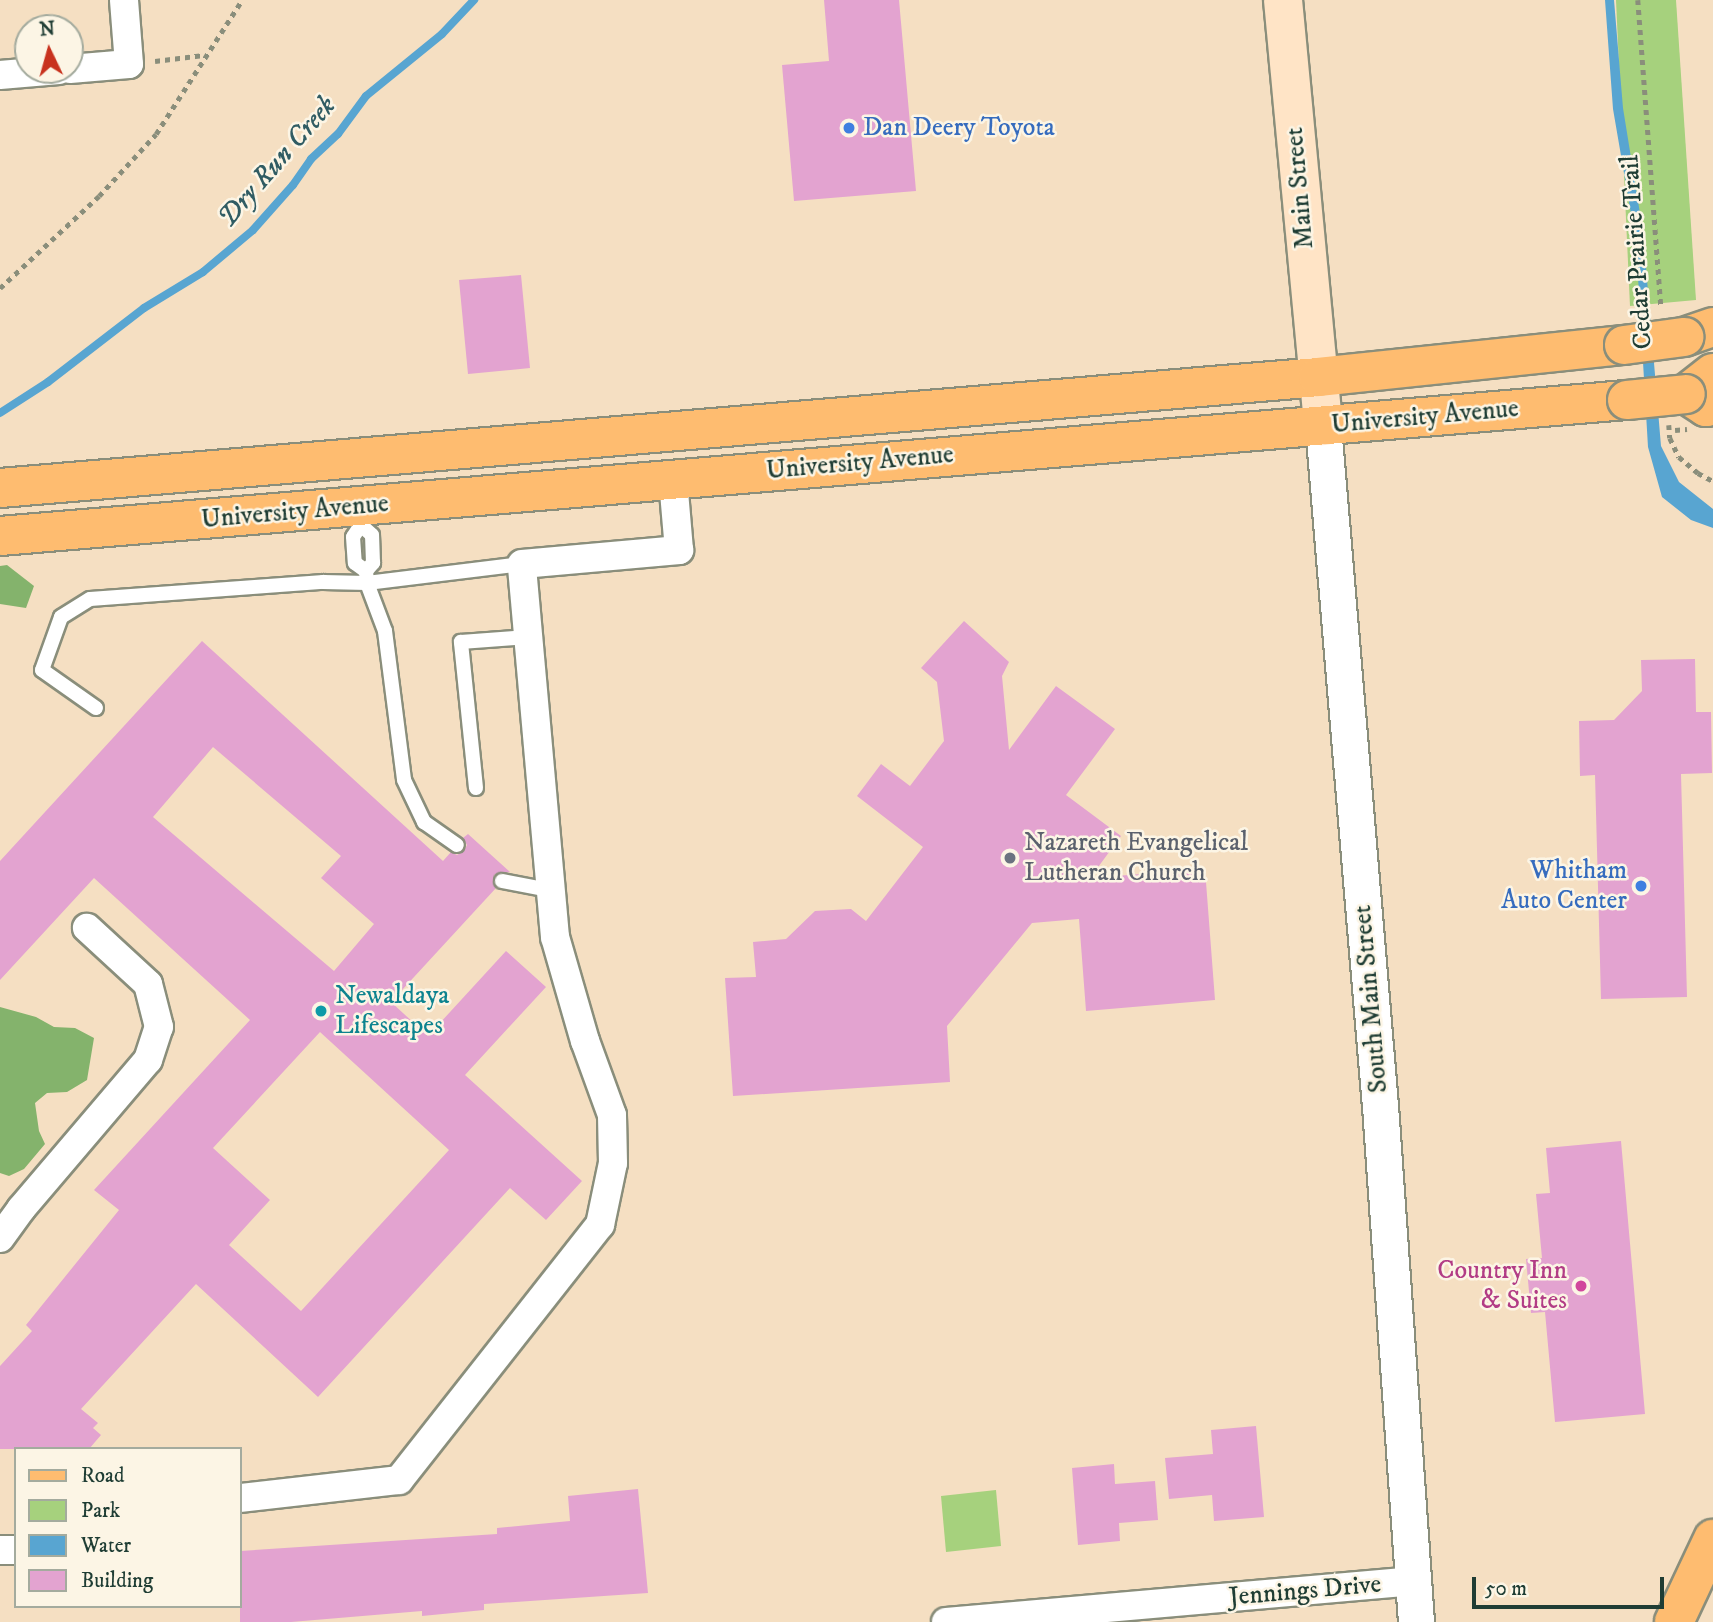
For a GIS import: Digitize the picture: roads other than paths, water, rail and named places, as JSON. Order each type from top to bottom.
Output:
[{"type":"main road","name":"Main Street","points":[[1283,0],[1318,377]]},
{"type":"main road","name":"University Avenue","points":[[0,488],[1318,377],[1624,345],[1686,328]]},
{"type":"main road","name":"South Main Street","points":[[1318,377],[1322,426]]},
{"type":"main road","name":"University Avenue","points":[[0,536],[360,516],[673,480],[1273,427],[1322,426],[1695,396]]},
{"type":"main road","points":[[1674,1622],[1713,1539]]},
{"type":"street","points":[[84,68],[129,64],[124,0]]},
{"type":"street","name":"South Main Street","points":[[1322,426],[1380,1106],[1416,1622]]},
{"type":"street","points":[[242,1498],[399,1480],[600,1225],[613,1163],[612,1115],[585,1041],[555,937],[522,564],[679,550],[673,480]]},
{"type":"street","points":[[0,1238],[20,1209],[148,1060],[159,1027],[148,984],[87,929]]},
{"type":"street","name":"Jennings Drive","points":[[946,1622],[1412,1581]]},
{"type":"lane","points":[[360,516],[353,537],[355,564],[366,577],[386,631],[404,780],[424,822],[457,845]]},
{"type":"lane","points":[[96,709],[42,670],[61,617],[90,599],[522,564]]},
{"type":"lane","points":[[476,788],[461,642],[528,637]]},
{"type":"lane","points":[[502,881],[549,890]]},
{"type":"water","points":[[1605,0],[1614,0],[1623,108],[1643,232],[1661,446],[1679,482],[1713,509],[1713,528],[1691,520],[1662,497],[1648,447],[1636,243],[1613,109]]},
{"type":"waterway","name":"Dry Run Creek","points":[[0,413],[48,382],[144,308],[203,272],[253,230],[293,185],[311,159],[338,134],[366,96],[442,34],[474,0]]},
{"type":"place","name":"Dan Deery Toyota","points":[[849,128]]},
{"type":"place","name":"Nazareth Evangelical Lutheran Church","points":[[1010,858]]},
{"type":"place","name":"Whitham Auto Center","points":[[1641,886]]},
{"type":"place","name":"Newaldaya Lifescapes","points":[[321,1011]]},
{"type":"place","name":"Country Inn & Suites","points":[[1581,1286]]}]
